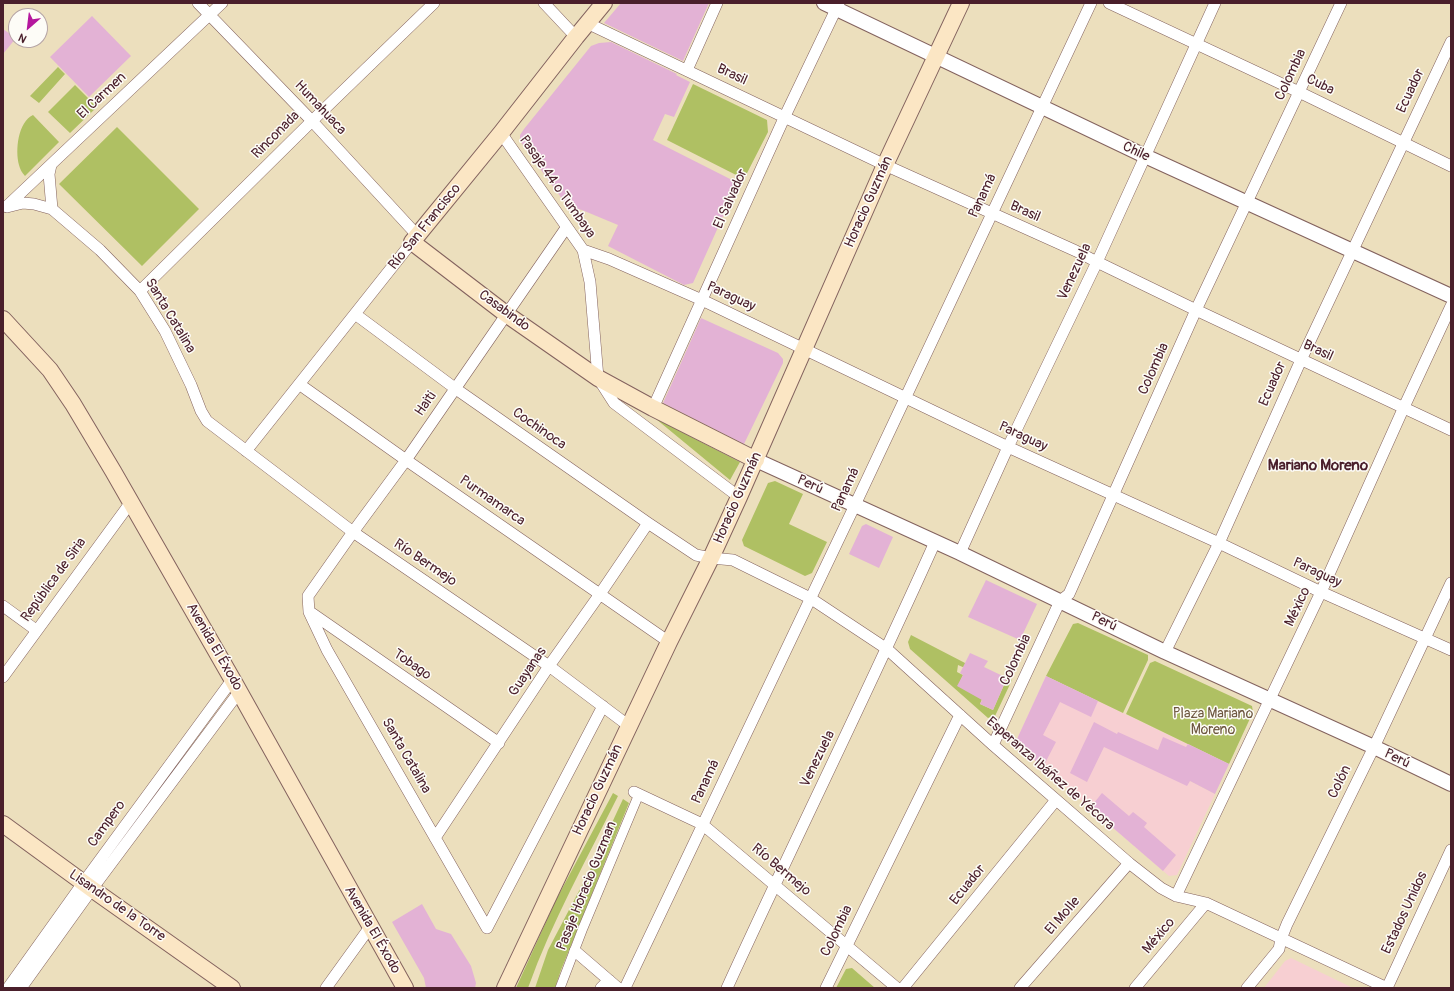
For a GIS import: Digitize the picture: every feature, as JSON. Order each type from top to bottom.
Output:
[{"type":"main road","name":"Río San Francisco","points":[[415,238],[501,133],[587,22],[604,3]]},
{"type":"main road","name":"Horacio Guzmán","points":[[505,988],[669,642],[711,558],[756,460],[803,349],[961,3]]},
{"type":"main road","name":"Casabindo","points":[[415,238],[506,314],[598,378],[756,460]]},
{"type":"main road","name":"Avenida El Éxodo","points":[[3,319],[50,370],[73,404],[236,686],[405,988]]},
{"type":"main road","name":"Lisandro de la Torre","points":[[3,824],[232,988]]},
{"type":"street","name":"Humahuaca","points":[[198,3],[312,120],[415,238]]},
{"type":"street","name":"El Carmen","points":[[5,209],[222,3]]},
{"type":"street","name":"Rinconada","points":[[140,290],[312,120],[434,3]]},
{"type":"street","points":[[544,3],[576,37]]},
{"type":"street","points":[[686,70],[717,3]]},
{"type":"street","name":"Panamá","points":[[625,988],[855,505],[1091,3]]},
{"type":"street","name":"Cuba","points":[[1109,3],[1300,92],[1451,166]]},
{"type":"street","name":"Venezuela","points":[[960,553],[1008,447],[1097,262],[1198,44],[1215,3]]},
{"type":"street","name":"Colombia","points":[[993,745],[1060,601],[1069,594],[1196,310],[1341,3]]},
{"type":"street","name":"Chile","points":[[833,5],[1042,108],[1352,252],[1451,296]]},
{"type":"street","name":"El Salvador","points":[[654,408],[833,5]]},
{"type":"street","name":"Brasil","points":[[587,22],[886,165],[991,214],[1076,251],[1196,310],[1451,430]]},
{"type":"street","name":"Ecuador","points":[[1165,652],[1219,543],[1301,360],[1451,42]]},
{"type":"street","name":"Pasaje 44 o Tumbaya","points":[[501,133],[566,228],[583,250],[590,282],[598,378]]},
{"type":"street","points":[[51,165],[49,174],[52,209]]},
{"type":"street","name":"Santa Catalina","points":[[5,209],[23,203],[34,204],[52,209],[100,250],[140,290],[165,332],[191,385],[201,412],[207,421]]},
{"type":"street","name":"Haiti","points":[[308,596],[456,389],[566,228]]},
{"type":"street","name":"Río San Francisco","points":[[246,451],[415,238]]},
{"type":"street","name":"Paraguay","points":[[583,250],[609,258],[702,300],[1008,447],[1219,543],[1321,592],[1451,650]]},
{"type":"street","name":"México","points":[[1176,896],[1271,700],[1451,306]]},
{"type":"street","name":"Cochinoca","points":[[355,314],[456,389],[648,523],[696,555],[711,558]]},
{"type":"street","name":"Casabindo","points":[[598,378],[614,403],[739,497]]},
{"type":"street","name":"Purmamarca","points":[[299,384],[669,642]]},
{"type":"street","name":"Río Bermejo","points":[[207,421],[353,532],[549,666],[629,726]]},
{"type":"street","name":"Perú","points":[[756,460],[960,553],[1165,652],[1374,747],[1451,784]]},
{"type":"street","name":"República de Siria","points":[[3,677],[131,502]]},
{"type":"street","name":"Guayanas","points":[[435,838],[549,666],[648,523]]},
{"type":"street","name":"Venezuela","points":[[727,988],[774,885],[887,650],[936,542]]},
{"type":"street","name":"Esperanza Ibáñez de Yécora","points":[[711,558],[733,560],[810,598],[887,650],[1056,800],[1129,863],[1161,888],[1176,896],[1206,903],[1387,988]]},
{"type":"street","name":"Colón","points":[[1247,988],[1279,949],[1287,924],[1374,747],[1451,583]]},
{"type":"street","name":"Santa Catalina","points":[[308,596],[309,612],[328,650],[487,928],[603,706]]},
{"type":"street","points":[[3,606],[36,630]]},
{"type":"street","name":"Tobago","points":[[309,612],[499,743]]},
{"type":"street","name":"Campero","points":[[8,988],[88,886],[236,686]]},
{"type":"street","name":"Colombia","points":[[826,988],[960,715]]},
{"type":"street","name":"Río Bermejo","points":[[637,793],[702,824],[897,988]]},
{"type":"street","name":"Pasaje Horacio Guzman","points":[[560,988],[637,793]]},
{"type":"street","name":"Ecuador","points":[[903,988],[1056,800]]},
{"type":"street","name":"Estados Unidos","points":[[1387,988],[1451,850]]},
{"type":"street","name":"El Molle","points":[[1020,988],[1129,863]]},
{"type":"street","name":"Campero","points":[[21,988],[88,886]]},
{"type":"street","name":"México","points":[[1135,988],[1206,903]]},
{"type":"street","points":[[326,988],[370,927]]},
{"type":"street","points":[[575,951],[605,984],[618,988]]},
{"type":"shaded area","points":[[1046,676],[1204,752],[1190,781],[1215,794],[1177,875],[1169,876],[1019,747],[1017,739]]},
{"type":"shaded area","points":[[1291,958],[1353,988],[1264,988],[1285,961]]},
{"type":"green space","points":[[58,67],[65,74],[39,103],[30,96]]},
{"type":"green space","points":[[693,84],[767,120],[768,132],[744,179],[667,140]]},
{"type":"green space","points":[[75,85],[97,107],[70,133],[48,112]]},
{"type":"green space","points":[[33,115],[59,142],[25,176],[19,165],[17,152],[18,144],[24,124]]},
{"type":"green space","points":[[117,127],[199,209],[142,266],[59,184]]},
{"type":"green space","points":[[656,419],[740,462],[730,480]]},
{"type":"green space","points":[[775,481],[803,494],[789,524],[827,542],[812,573],[805,576],[744,546],[742,540],[768,483]]},
{"type":"green space","points":[[1078,623],[1148,655],[1148,660],[1123,713],[1046,676],[1073,624]]},
{"type":"green space","points":[[911,635],[965,663],[965,668],[958,665],[957,672],[963,675],[958,686],[986,689],[980,704],[993,710],[1007,678],[1012,680],[995,716],[988,718],[910,649],[908,642]]},
{"type":"green space","name":"Plaza Mariano Moreno","points":[[1155,661],[1252,706],[1253,712],[1229,764],[1126,714],[1150,663]]},
{"type":"green space","points":[[613,793],[618,796],[570,890],[537,963],[528,988],[516,988],[556,900]]},
{"type":"green space","points":[[623,799],[629,803],[555,988],[535,988],[548,950],[591,868]]},
{"type":"green space","points":[[852,968],[875,988],[836,988],[846,969]]},
{"type":"building","points":[[621,3],[709,3],[683,61],[604,23]]},
{"type":"building","points":[[92,16],[131,56],[89,97],[50,57]]},
{"type":"building","points":[[3,29],[8,32],[8,48],[3,54]]},
{"type":"building","points":[[611,42],[677,74],[676,75],[690,82],[674,117],[665,114],[653,140],[738,183],[693,283],[684,285],[608,246],[618,225],[582,210],[568,207],[520,141],[520,135],[524,129],[591,46],[599,43]]},
{"type":"building","points":[[701,318],[778,353],[783,359],[783,363],[744,444],[663,403]]},
{"type":"building","points":[[866,524],[893,537],[879,568],[849,554],[862,526]]},
{"type":"building","points":[[986,580],[1037,604],[1020,640],[968,617]]},
{"type":"building","points":[[970,653],[988,661],[984,667],[1007,678],[993,710],[980,704],[982,700],[957,686],[963,675],[960,673]]},
{"type":"building","points":[[1046,676],[1098,701],[1091,717],[1060,702],[1043,735],[1056,742],[1043,767],[1019,747],[1017,739]]},
{"type":"building","points":[[1094,722],[1117,734],[1118,732],[1158,750],[1163,737],[1186,747],[1188,744],[1229,764],[1215,794],[1190,781],[1187,786],[1104,747],[1087,782],[1070,773]]},
{"type":"building","points":[[1102,793],[1129,816],[1133,812],[1147,823],[1144,827],[1176,855],[1163,871],[1090,808]]},
{"type":"building","points":[[422,904],[436,929],[451,934],[471,966],[476,983],[475,988],[426,988],[424,978],[392,922]]},
{"type":"district","name":"Mariano Moreno","points":[[1318,466]]}]
